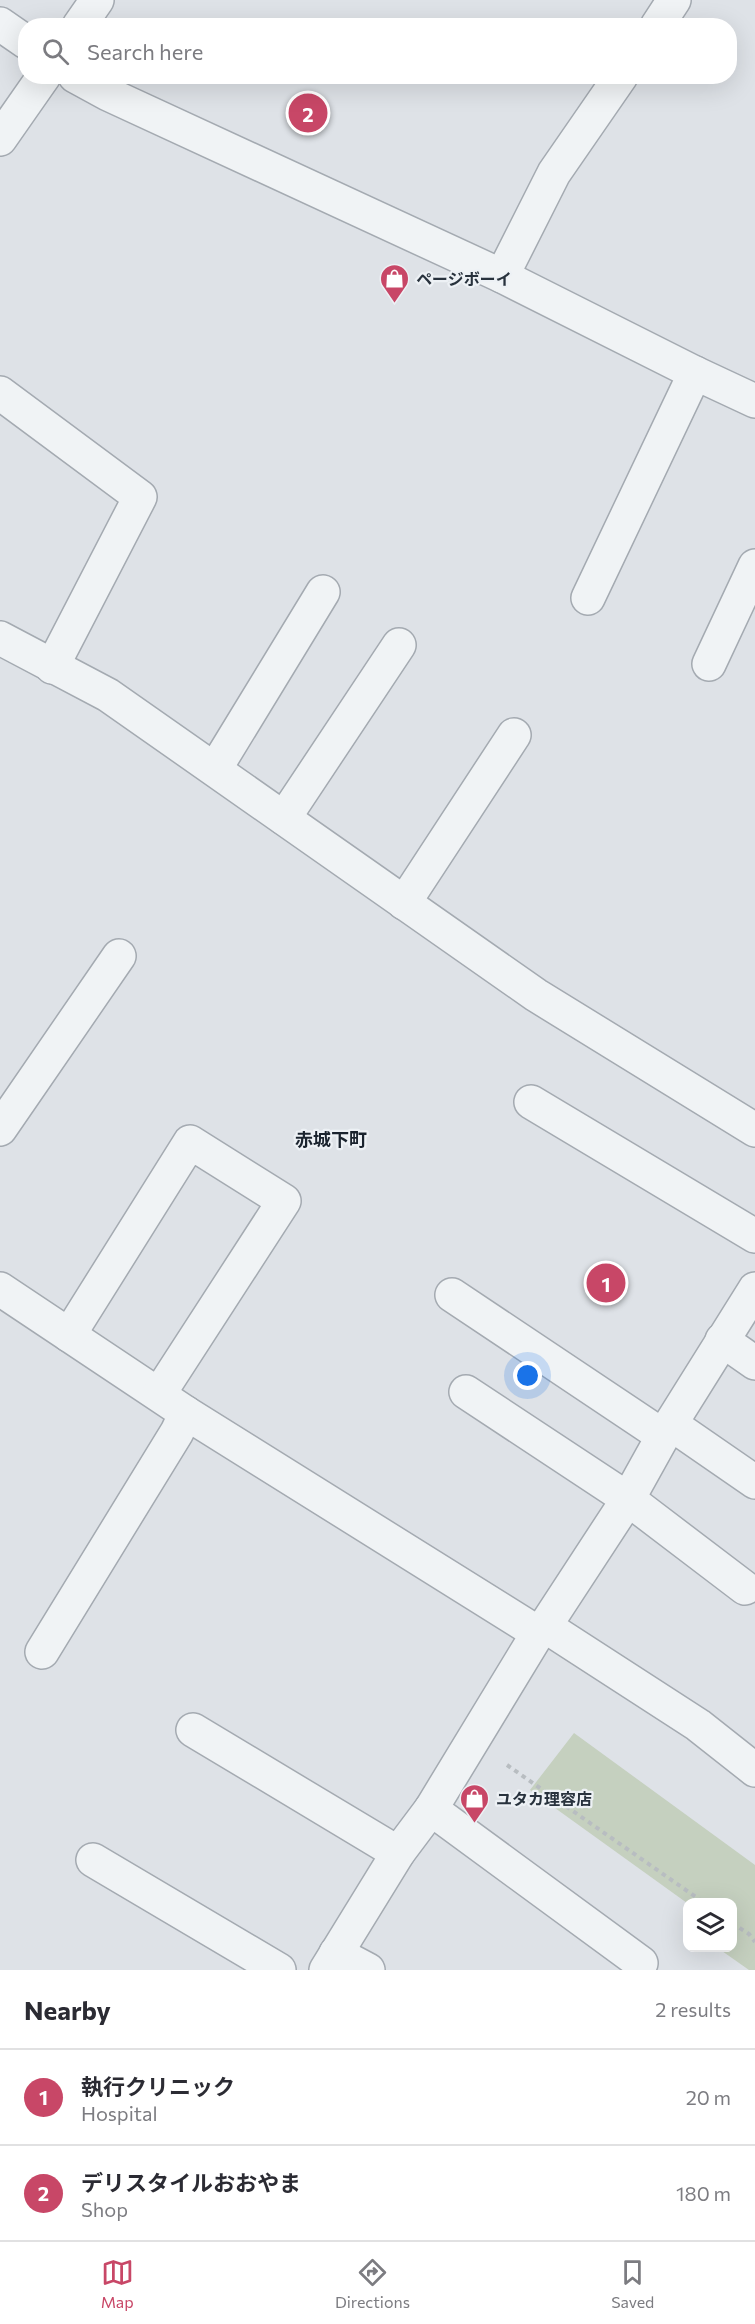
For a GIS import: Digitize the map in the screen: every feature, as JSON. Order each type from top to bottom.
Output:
[{"type":"street","points":[[85,18],[97,0]]},
{"type":"street","points":[[662,18],[674,0]]},
{"type":"street","points":[[0,24],[18,36]]},
{"type":"street","points":[[0,139],[38,84]]},
{"type":"street","points":[[90,84],[502,276],[755,401]]},
{"type":"street","points":[[502,276],[554,172],[615,84]]},
{"type":"street","points":[[588,598],[695,373]]},
{"type":"street","points":[[0,393],[140,497],[52,667]]},
{"type":"street","points":[[709,664],[755,566]]},
{"type":"street","points":[[215,769],[323,592]]},
{"type":"street","points":[[0,638],[52,667],[108,694],[536,995],[755,1130]]},
{"type":"street","points":[[284,818],[399,645]]},
{"type":"street","points":[[404,903],[514,735]]},
{"type":"street","points":[[0,1129],[119,956]]},
{"type":"street","points":[[531,1102],[755,1236]]},
{"type":"street","points":[[69,1335],[190,1142],[284,1201],[159,1394]]},
{"type":"street","points":[[0,1289],[186,1413],[698,1725],[755,1770]]},
{"type":"street","points":[[368,1970],[331,1962],[398,1853],[431,1809],[542,1630],[628,1499],[667,1430],[755,1289]]},
{"type":"street","points":[[452,1295],[667,1430],[755,1482]]},
{"type":"street","points":[[722,1340],[755,1363]]},
{"type":"street","points":[[466,1392],[628,1499],[745,1588]]},
{"type":"street","points":[[42,1652],[171,1442],[186,1413]]},
{"type":"street","points":[[193,1730],[398,1853]]},
{"type":"street","points":[[431,1809],[640,1963]]},
{"type":"street","points":[[93,1860],[279,1970]]},
{"type":"path","points":[[505,1763],[697,1898]]},
{"type":"path","points":[[737,1926],[749,1934],[755,1942]]},
{"type":"green space","points":[[574,1733],[755,1865],[755,1970],[749,1970],[723,1952],[737,1952],[737,1898],[683,1898],[683,1900],[530,1790]]},
{"type":"place","name":"デリスタイルおおやま","points":[[308,113]]},
{"type":"place","name":"ページボーイ","points":[[395,304]]},
{"type":"place","name":"執行クリニック","points":[[606,1283]]},
{"type":"place","name":"ユタカ理容店","points":[[475,1824]]},
{"type":"district","name":"赤城下町","points":[[331,1139]]}]
